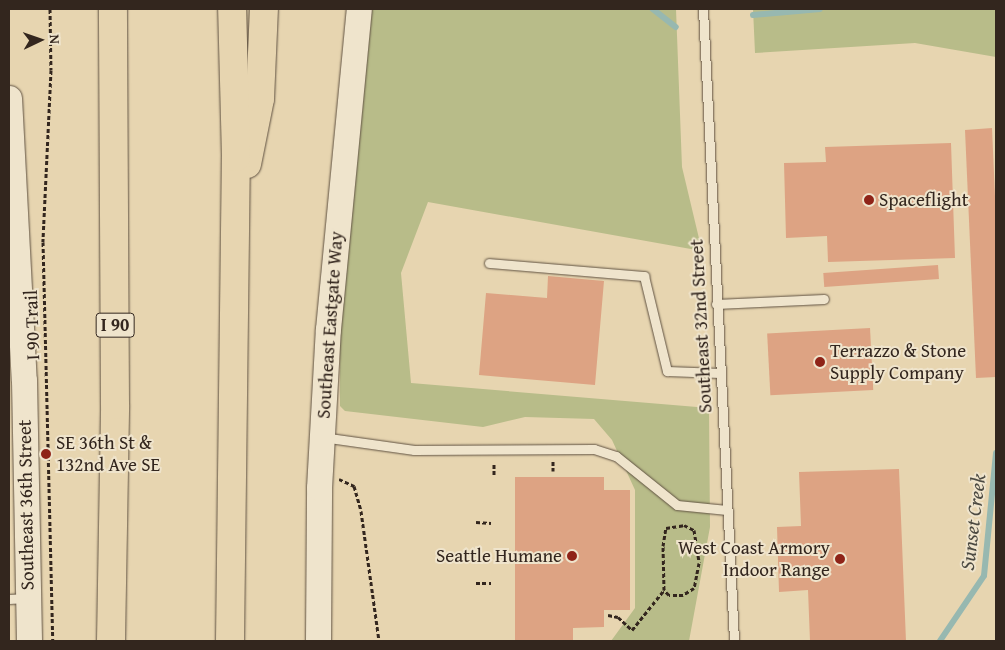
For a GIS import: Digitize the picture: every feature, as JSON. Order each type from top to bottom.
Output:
[{"type":"highway","name":"I 90","points":[[111,641],[115,405],[113,9]]},
{"type":"highway","points":[[230,641],[235,229],[232,9]]},
{"type":"highway","points":[[235,229],[260,99],[264,9]]},
{"type":"main road","name":"Southeast Eastgate Way","points":[[318,641],[322,437],[328,329],[359,9]]},
{"type":"main road","name":"Southeast 36th Street","points":[[9,98],[21,414],[19,599],[29,641]]},
{"type":"lane","name":"Southeast 32nd Street","points":[[703,9],[734,641]]},
{"type":"lane","points":[[489,263],[644,276],[667,371],[720,373]]},
{"type":"lane","points":[[716,304],[824,299]]},
{"type":"lane","points":[[322,437],[414,450],[594,449],[616,456],[677,506],[727,510]]},
{"type":"path","name":"I 90 Trail","points":[[50,9],[51,70],[43,242],[53,641]]},
{"type":"path","points":[[338,479],[354,486],[361,511],[378,641]]},
{"type":"path","points":[[476,522],[491,522]]},
{"type":"path","points":[[608,615],[618,617],[632,630],[664,590],[663,546],[666,528],[684,525],[694,530],[699,563],[694,588],[683,595],[669,596],[664,590]]},
{"type":"path","points":[[476,583],[491,583]]},
{"type":"green space","points":[[372,9],[676,9],[682,167],[702,251],[428,202],[401,273],[411,383],[709,408],[710,527],[689,641],[611,641],[635,608],[635,490],[612,440],[594,419],[525,417],[483,427],[345,411],[340,406],[340,337]]},
{"type":"green space","points":[[753,9],[996,9],[996,57],[915,43],[755,53]]},
{"type":"building","points":[[992,128],[996,219],[996,377],[976,378],[965,130]]},
{"type":"building","name":"Spaceflight","points":[[951,143],[955,258],[828,262],[827,236],[786,238],[784,163],[826,162],[825,147]]},
{"type":"building","points":[[938,265],[939,279],[824,287],[823,273]]},
{"type":"building","points":[[548,276],[604,281],[595,385],[479,375],[486,293],[547,298]]},
{"type":"building","name":"Terrazzo & Stone Supply Company","points":[[870,328],[873,390],[770,395],[767,333]]},
{"type":"building","name":"West Coast Armory Indoor Range","points":[[899,469],[906,641],[810,641],[808,590],[779,592],[777,527],[801,526],[799,472]]},
{"type":"building","name":"Seattle Humane","points":[[515,477],[604,477],[604,490],[630,490],[630,610],[604,610],[604,627],[573,628],[573,641],[515,641]]},
{"type":"waterway","points":[[653,9],[676,27]]},
{"type":"waterway","points":[[753,15],[820,9]]},
{"type":"waterway","name":"Sunset Creek","points":[[940,641],[984,576],[996,454]]},
{"type":"place","name":"Spaceflight","points":[[869,200]]},
{"type":"place","name":"Terrazzo & Stone Supply Company","points":[[820,362]]},
{"type":"place","name":"SE 36th St & 132nd Ave SE","points":[[46,454]]},
{"type":"place","name":"Seattle Humane","points":[[572,556]]},
{"type":"place","name":"West Coast Armory Indoor Range","points":[[840,559]]}]
